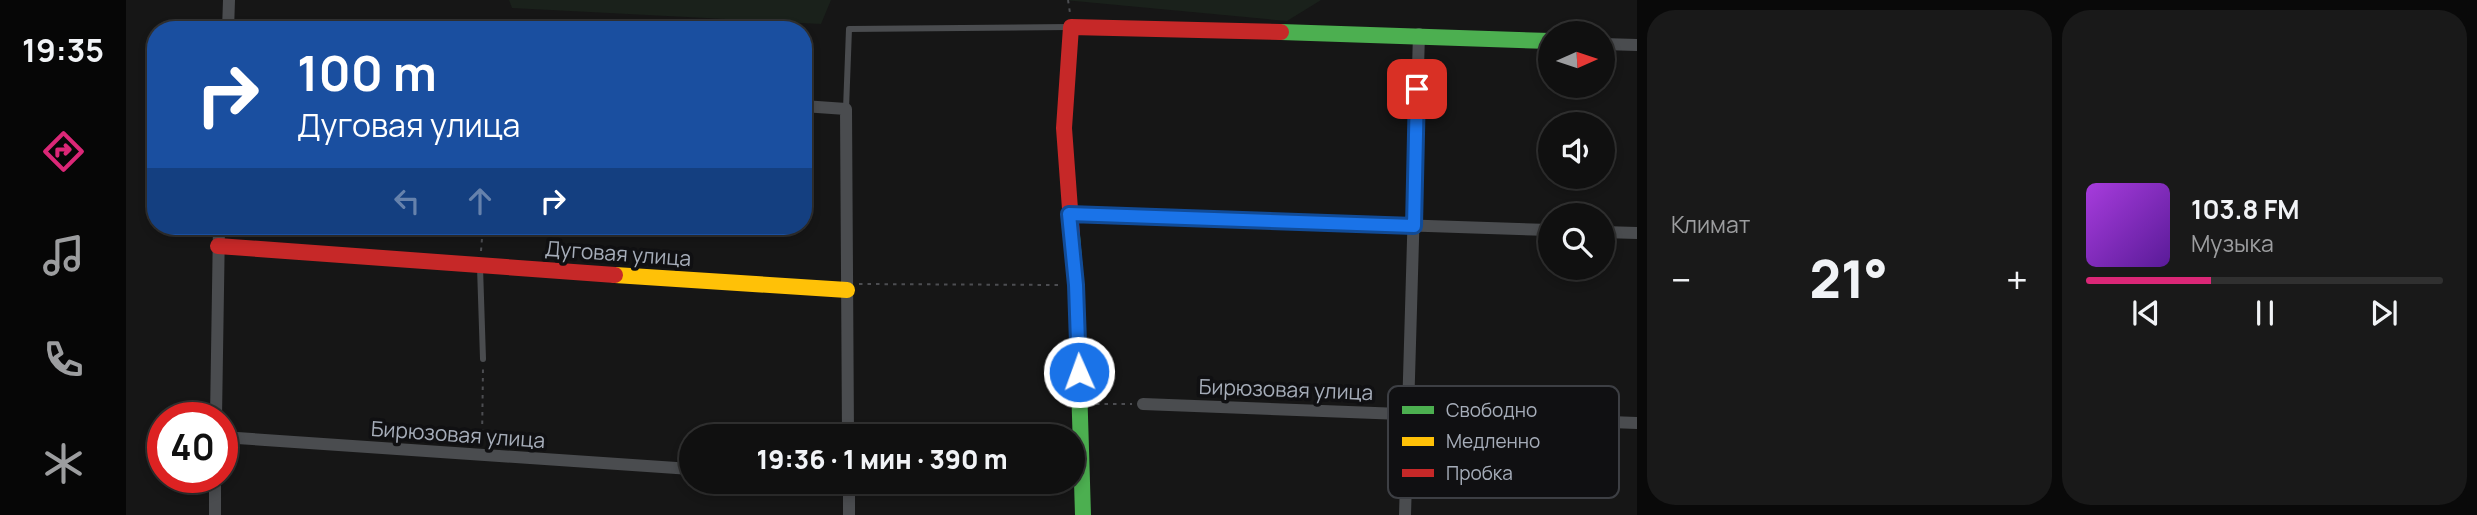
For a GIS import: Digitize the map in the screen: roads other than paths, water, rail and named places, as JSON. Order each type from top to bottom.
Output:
[{"type":"street","points":[[228,21],[229,0]]},
{"type":"street","points":[[1083,515],[1076,285],[1064,128],[1071,27],[1314,34],[1419,34],[1538,40]]},
{"type":"street","points":[[1409,386],[1419,34]]},
{"type":"street","points":[[1615,44],[1637,45]]},
{"type":"street","points":[[812,107],[846,109],[848,424]]},
{"type":"street","points":[[1069,214],[1538,230]]},
{"type":"street","points":[[1615,232],[1637,233]]},
{"type":"street","points":[[216,402],[219,235]]},
{"type":"street","name":"Дуговая улица","points":[[218,246],[480,266],[847,287]]},
{"type":"street","name":"Бирюзовая улица","points":[[1143,404],[1388,414]]},
{"type":"street","name":"Бирюзовая улица","points":[[1619,422],[1637,423]]},
{"type":"street","name":"Бирюзовая улица","points":[[238,438],[482,457],[679,468]]},
{"type":"street","points":[[215,493],[215,515]]},
{"type":"street","points":[[849,494],[849,515]]},
{"type":"lane","points":[[846,109],[849,29],[1071,27]]},
{"type":"lane","points":[[480,266],[483,359]]}]
